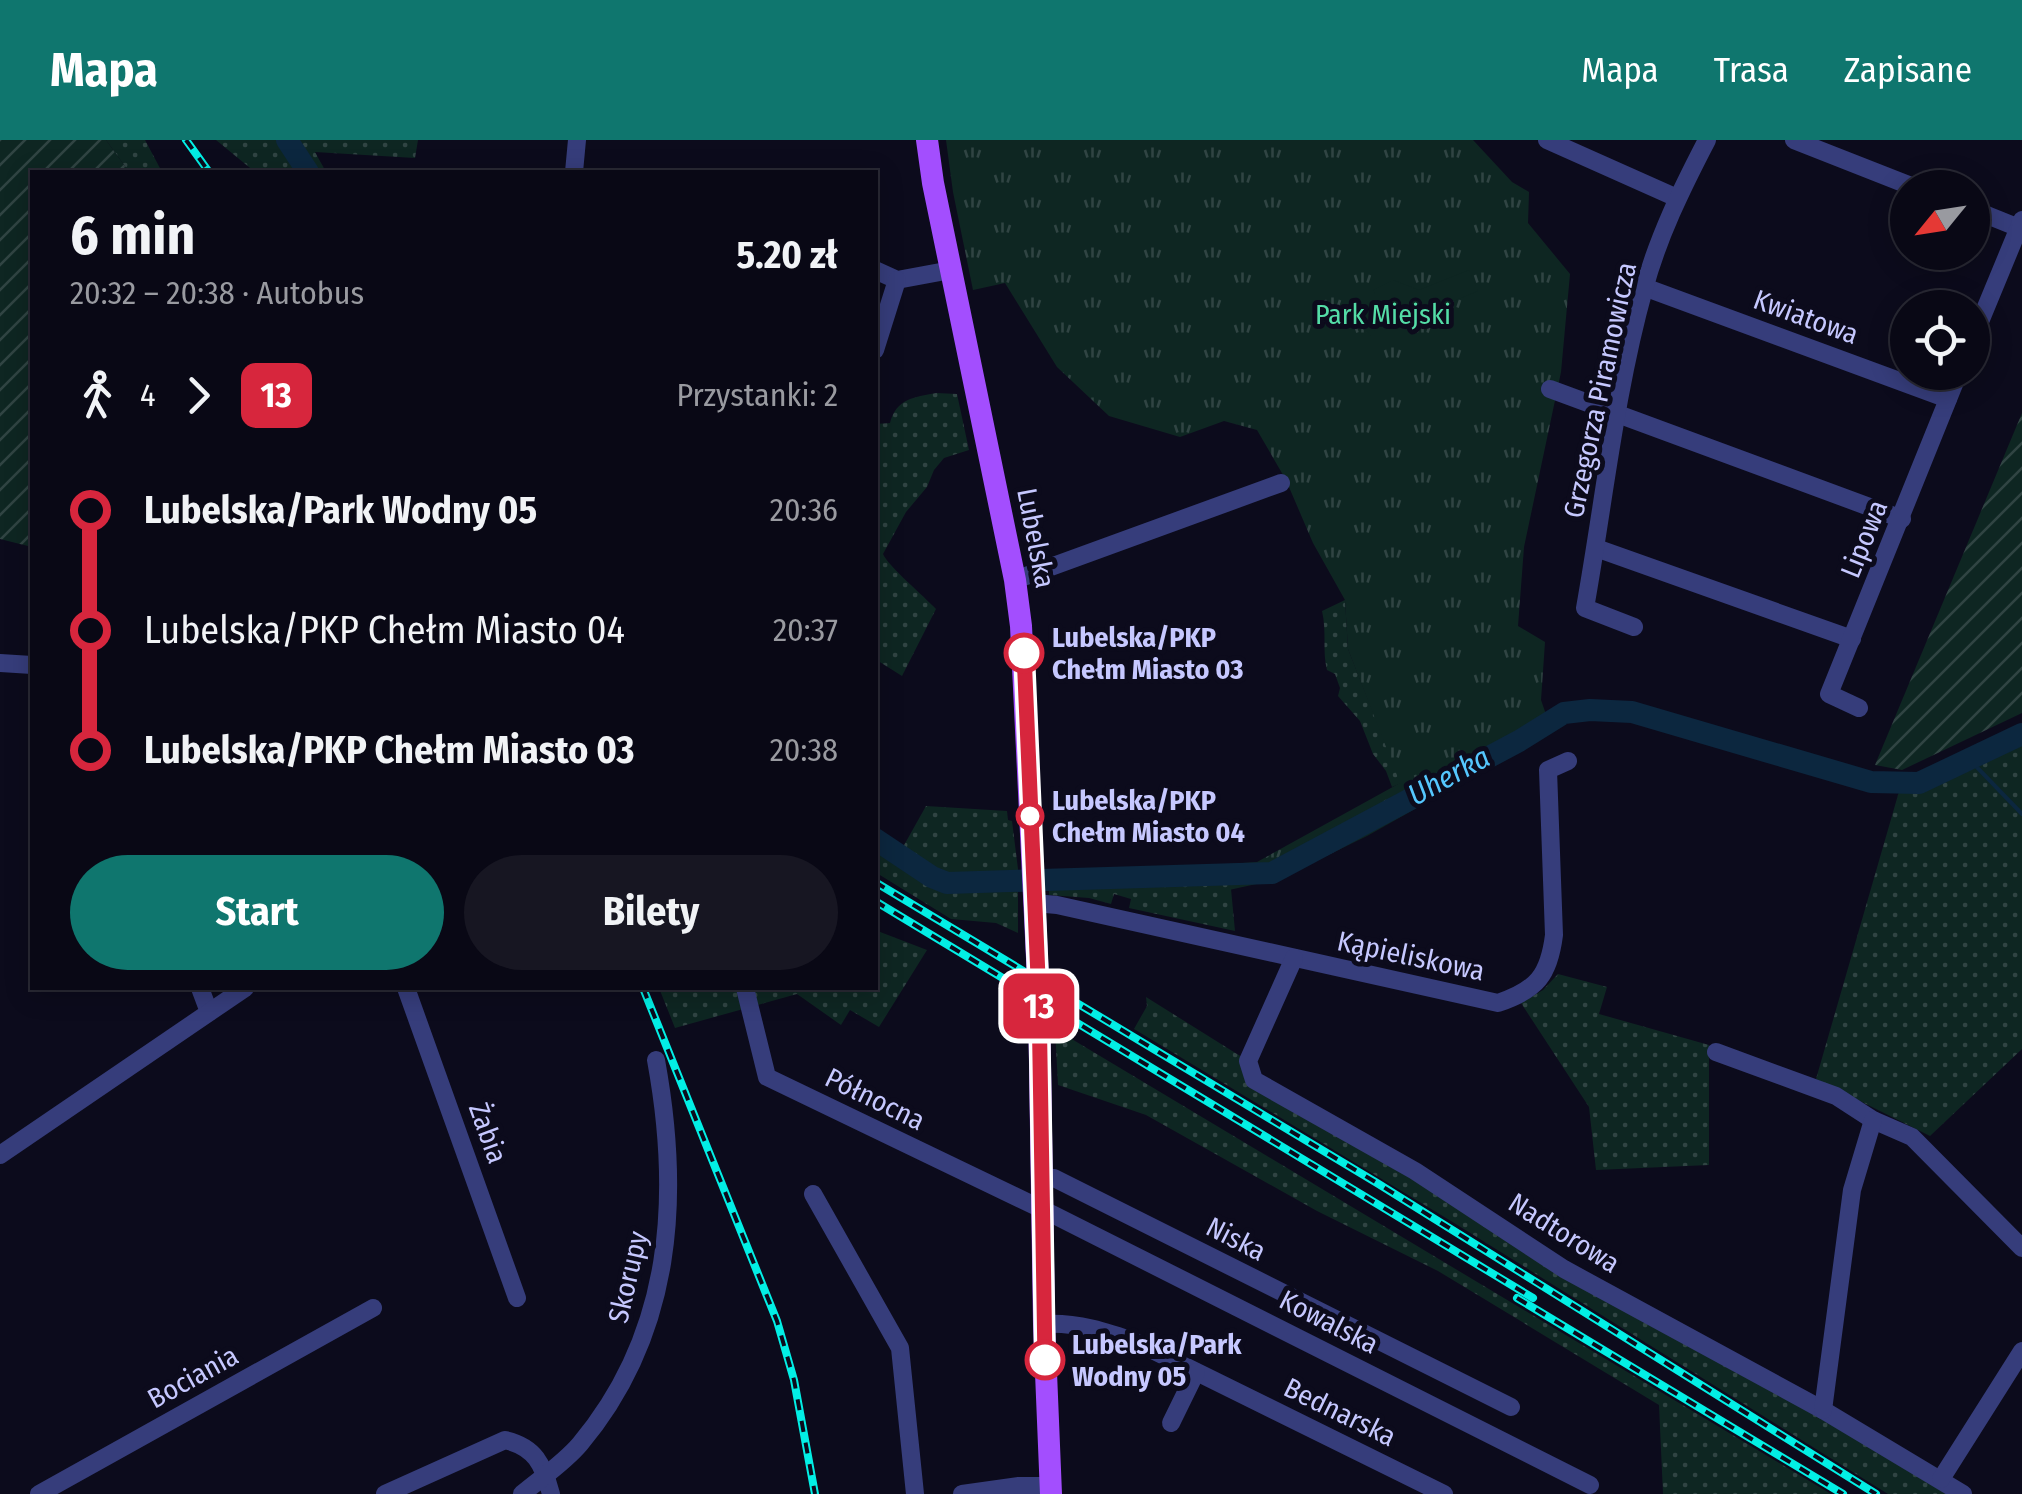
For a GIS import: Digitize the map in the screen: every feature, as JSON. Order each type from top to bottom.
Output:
[{"type":"main road","name":"Lubelska","points":[[927,140],[1015,580],[1024,653],[1035,898],[1051,1490]]},
{"type":"street","points":[[574,170],[577,140]]},
{"type":"street","points":[[1547,140],[1676,198]]},
{"type":"street","name":"Grzegorza Piramowicza","points":[[1634,627],[1584,608],[1617,414],[1644,287],[1676,198],[1707,140]]},
{"type":"street","points":[[1794,140],[1890,178]]},
{"type":"street","points":[[1990,215],[2021,224],[1990,298]]},
{"type":"street","points":[[878,271],[898,280],[951,270]]},
{"type":"street","points":[[878,341],[898,280]]},
{"type":"street","name":"Kwiatowa","points":[[1644,287],[1948,400]]},
{"type":"street","points":[[1550,389],[1902,519]]},
{"type":"street","name":"Lipowa","points":[[1859,708],[1829,694],[1952,390]]},
{"type":"street","points":[[1015,580],[1281,483]]},
{"type":"street","points":[[1596,548],[1852,639]]},
{"type":"street","points":[[0,663],[30,666]]},
{"type":"street","name":"Kąpieliskowa","points":[[1035,898],[1498,1003],[1532,987],[1551,959],[1554,935],[1548,770],[1568,761]]},
{"type":"street","name":"Nadtorowa","points":[[1294,958],[1248,1062],[1254,1080],[1415,1171],[1564,1270],[1822,1410],[1963,1494]]},
{"type":"street","points":[[201,990],[209,1012]]},
{"type":"street","points":[[0,1155],[241,990]]},
{"type":"street","name":"Żabia","points":[[407,990],[517,1298]]},
{"type":"street","name":"Północna","points":[[746,990],[766,1078],[1042,1209]]},
{"type":"street","points":[[1716,1052],[1836,1096],[1873,1120],[1912,1137],[2022,1248]]},
{"type":"street","name":"Skorupy","points":[[522,1494],[578,1446],[605,1408],[636,1352],[653,1303],[670,1196],[669,1156],[656,1060]]},
{"type":"street","points":[[1822,1410],[1852,1190],[1873,1120]]},
{"type":"street","name":"Niska","points":[[1042,1178],[1054,1178],[1511,1407]]},
{"type":"street","points":[[813,1194],[900,1348],[916,1494]]},
{"type":"street","name":"Kowalska","points":[[1042,1209],[1590,1485]]},
{"type":"street","name":"Bociania","points":[[39,1494],[373,1308]]},
{"type":"street","name":"Bednarska","points":[[1044,1324],[1101,1330],[1138,1343],[1444,1494]]},
{"type":"street","points":[[1941,1479],[2020,1360]]},
{"type":"street","points":[[1171,1424],[1196,1372]]},
{"type":"street","points":[[385,1494],[504,1440],[523,1444],[536,1454],[551,1494]]},
{"type":"street","points":[[962,1494],[1019,1486],[1051,1490]]},
{"type":"green space","points":[[0,140],[106,140],[128,170],[30,170],[30,546],[0,539]]},
{"type":"green space","points":[[106,140],[145,140],[161,170],[128,170]]},
{"type":"green space","points":[[216,140],[418,140],[415,158],[315,152],[325,170],[253,170]]},
{"type":"green space","name":"Park Miejski","points":[[946,140],[1473,140],[1512,182],[1529,192],[1528,223],[1570,274],[1561,372],[1524,547],[1518,626],[1545,642],[1541,700],[1552,732],[1367,836],[1279,879],[1229,890],[1228,864],[1257,862],[1400,783],[1348,649],[1345,600],[1257,430],[1224,421],[1180,437],[1109,416],[1057,367],[1005,283],[973,290]]},
{"type":"green space","points":[[1469,270],[1478,291],[1384,330],[1378,326],[1370,336],[1356,322],[1362,314],[1358,311],[1375,293],[1373,290],[1393,280],[1419,290]]},
{"type":"green space","points":[[957,394],[969,450],[944,458],[934,470],[883,554],[936,609],[902,676],[878,661],[878,424],[890,423],[907,400]]},
{"type":"green space","points":[[2022,413],[2022,713],[1902,770],[1875,765]]},
{"type":"green space","points":[[1345,600],[1348,649],[1401,783],[1392,787],[1360,721],[1338,696],[1340,688],[1335,674],[1327,670],[1322,611]]},
{"type":"green space","points":[[2022,742],[2022,1049],[1930,1136],[1816,1079],[1900,788],[1924,790]]},
{"type":"green space","points":[[926,806],[1007,811],[1008,820],[1012,821],[1018,869],[1018,933],[996,923],[951,919],[878,874],[878,831],[903,847]]},
{"type":"green space","points":[[1229,868],[1235,931],[1129,908],[1131,899],[1114,894],[1111,904],[1049,895],[1049,876]]},
{"type":"green space","points":[[878,931],[927,950],[879,1027],[850,1010],[841,1025],[797,994],[675,1028],[660,990],[878,990]]},
{"type":"green space","points":[[1558,974],[1607,987],[1599,1014],[1709,1045],[1709,1165],[1596,1170],[1589,1107],[1521,1003],[1543,990]]},
{"type":"green space","points":[[1146,997],[1245,1059],[1254,1080],[1951,1494],[1888,1494],[1134,1029],[1147,1006]]},
{"type":"green space","points":[[1055,1029],[1831,1494],[1663,1494],[1659,1405],[1438,1271],[1317,1211],[1146,1115],[1058,1085]]},
{"type":"waterway","name":"Uherka","points":[[287,140],[307,170]]},
{"type":"waterway","name":"Uherka","points":[[878,841],[947,883],[1272,873],[1564,713],[1632,712],[1871,782],[1919,783],[2022,734]]},
{"type":"waterway","points":[[1969,759],[2022,814]]},
{"type":"railway","points":[[186,140],[208,170]]},
{"type":"railway","points":[[878,884],[1377,1183],[1876,1494]]},
{"type":"railway","points":[[878,903],[1533,1298]]},
{"type":"railway","points":[[644,990],[777,1321],[794,1380],[815,1494]]},
{"type":"railway","points":[[1517,1298],[1843,1494]]},
{"type":"bus line","name":"13","points":[[1024,653],[1039,1000],[1045,1360]]},
{"type":"place","name":"Lubelska/PKP Chełm Miasto 03","points":[[1024,653]]},
{"type":"place","name":"Lubelska/PKP Chełm Miasto 04","points":[[1030,816]]},
{"type":"place","name":"Lubelska/Park Wodny 05","points":[[1045,1360]]}]
